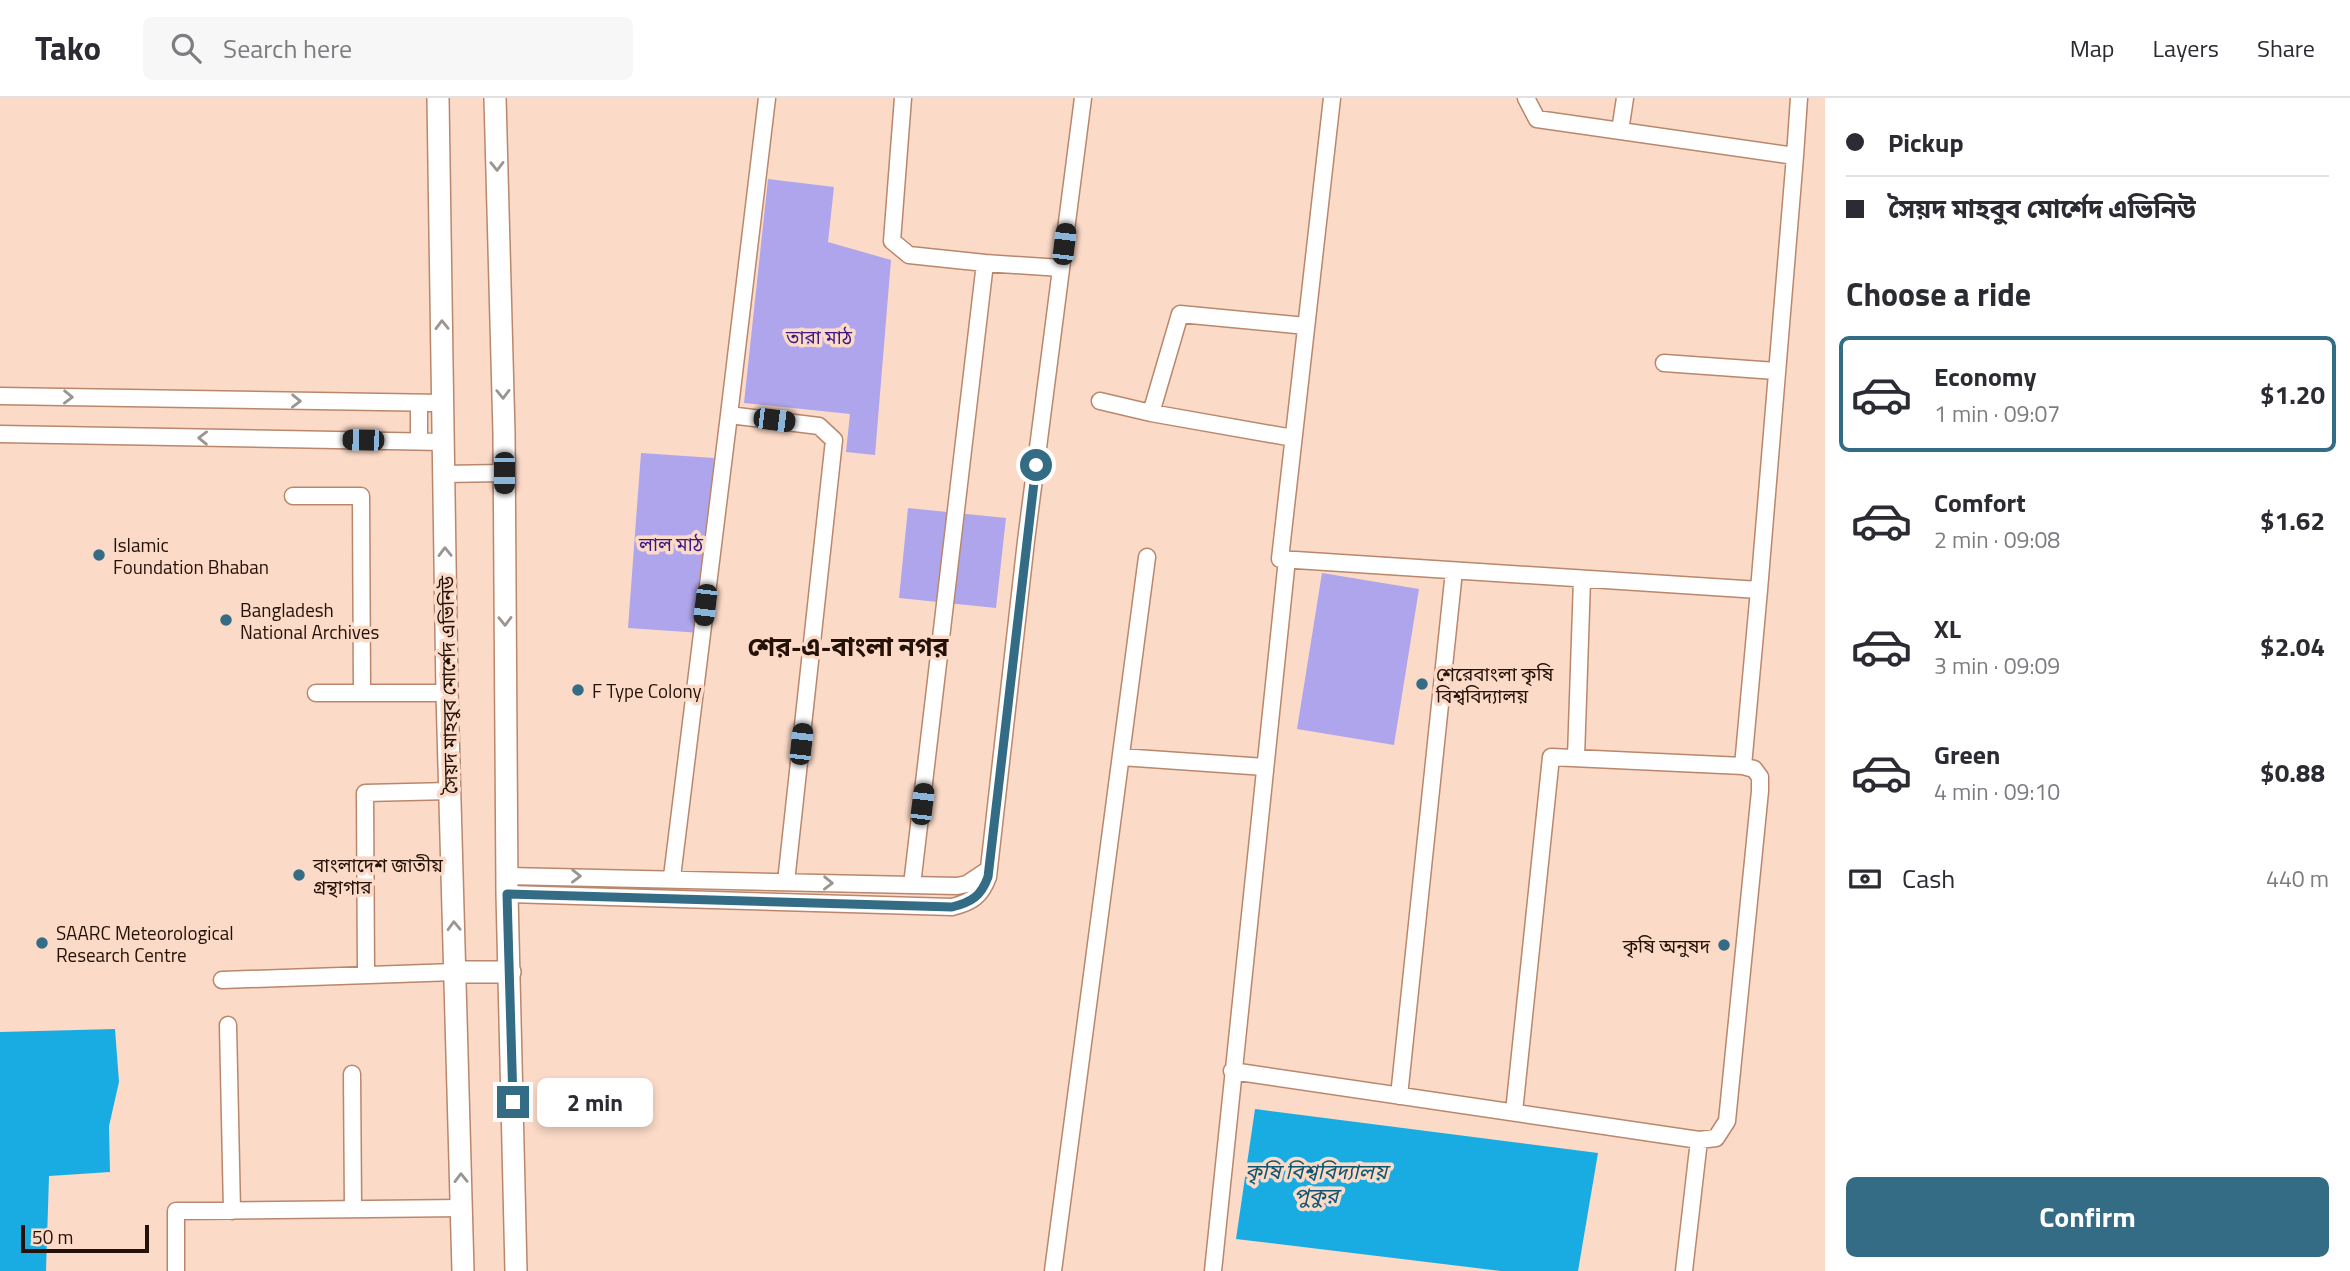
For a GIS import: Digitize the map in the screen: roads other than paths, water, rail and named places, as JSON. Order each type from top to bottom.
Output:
[{"type":"main road","name":"সৈয়দ মাহবুব মোর্শেদ এভিনিউ","points":[[438,98],[447,693],[463,1271]]},
{"type":"main road","points":[[495,98],[504,473],[508,885],[516,1271]]},
{"type":"main road","points":[[455,972],[510,972]]},
{"type":"street","points":[[672,877],[767,98]]},
{"type":"street","points":[[903,98],[892,241],[909,255],[1061,268]]},
{"type":"street","points":[[508,885],[742,899],[952,907],[973,901],[983,890],[988,870],[1083,98]]},
{"type":"street","points":[[1332,98],[1280,559],[1759,590]]},
{"type":"street","points":[[1526,98],[1537,119],[1795,156]]},
{"type":"street","points":[[1620,131],[1625,98]]},
{"type":"street","points":[[1743,766],[1799,98]]},
{"type":"street","points":[[912,885],[985,263]]},
{"type":"street","points":[[1151,413],[1180,314],[1306,326]]},
{"type":"street","points":[[1664,363],[1776,371]]},
{"type":"street","points":[[0,396],[443,403]]},
{"type":"street","points":[[1100,401],[1151,413],[1293,438]]},
{"type":"street","points":[[419,403],[419,441]]},
{"type":"street","points":[[729,415],[819,426],[834,440],[786,882]]},
{"type":"street","points":[[0,434],[443,442]]},
{"type":"street","points":[[443,474],[504,473]]},
{"type":"street","points":[[293,496],[361,496],[362,693]]},
{"type":"street","points":[[1053,1271],[1147,557]]},
{"type":"street","points":[[1213,1271],[1287,559]]},
{"type":"street","points":[[1399,1096],[1454,571]]},
{"type":"street","points":[[1576,757],[1582,579]]},
{"type":"street","points":[[316,693],[447,693]]},
{"type":"street","points":[[1121,757],[1265,767]]},
{"type":"street","points":[[1232,1072],[1699,1140],[1716,1138],[1727,1121],[1760,790],[1760,777],[1754,769],[1743,766],[1551,757],[1514,1112]]},
{"type":"street","points":[[366,975],[365,793],[451,791]]},
{"type":"street","points":[[508,885],[672,877],[957,886],[967,884],[988,870]]},
{"type":"street","points":[[742,880],[742,899]]},
{"type":"street","points":[[222,980],[455,972]]},
{"type":"street","points":[[228,1025],[232,1211]]},
{"type":"street","points":[[352,1074],[353,1209]]},
{"type":"street","points":[[1684,1271],[1699,1140]]},
{"type":"street","points":[[176,1271],[176,1211],[461,1208]]},
{"type":"water","points":[[115,1029],[119,1082],[109,1126],[110,1172],[49,1176],[46,1271],[0,1271],[0,1032]]},
{"type":"water","name":"কৃষি বিশ্ববিদ্যালয় পুকুর","points":[[1255,1109],[1598,1153],[1578,1271],[1501,1271],[1236,1239]]},
{"type":"place","name":"Islamic Foundation Bhaban","points":[[99,555]]},
{"type":"place","name":"Bangladesh National Archives","points":[[226,620]]},
{"type":"place","name":"শেরেবাংলা কৃষি বিশ্ববিদ্যালয়","points":[[1422,684]]},
{"type":"place","name":"F Type Colony","points":[[578,690]]},
{"type":"place","name":"বাংলাদেশ জাতীয় গ্রন্থাগার","points":[[299,875]]},
{"type":"place","name":"SAARC Meteorological Research Centre","points":[[42,943]]},
{"type":"place","name":"কৃষি অনুষদ","points":[[1724,945]]},
{"type":"district","name":"শের-এ-বাংলা নগর","points":[[848,646]]},
{"type":"park label","name":"তারা মাঠ","points":[[819,336]]},
{"type":"park label","name":"লাল মাঠ","points":[[671,543]]}]
